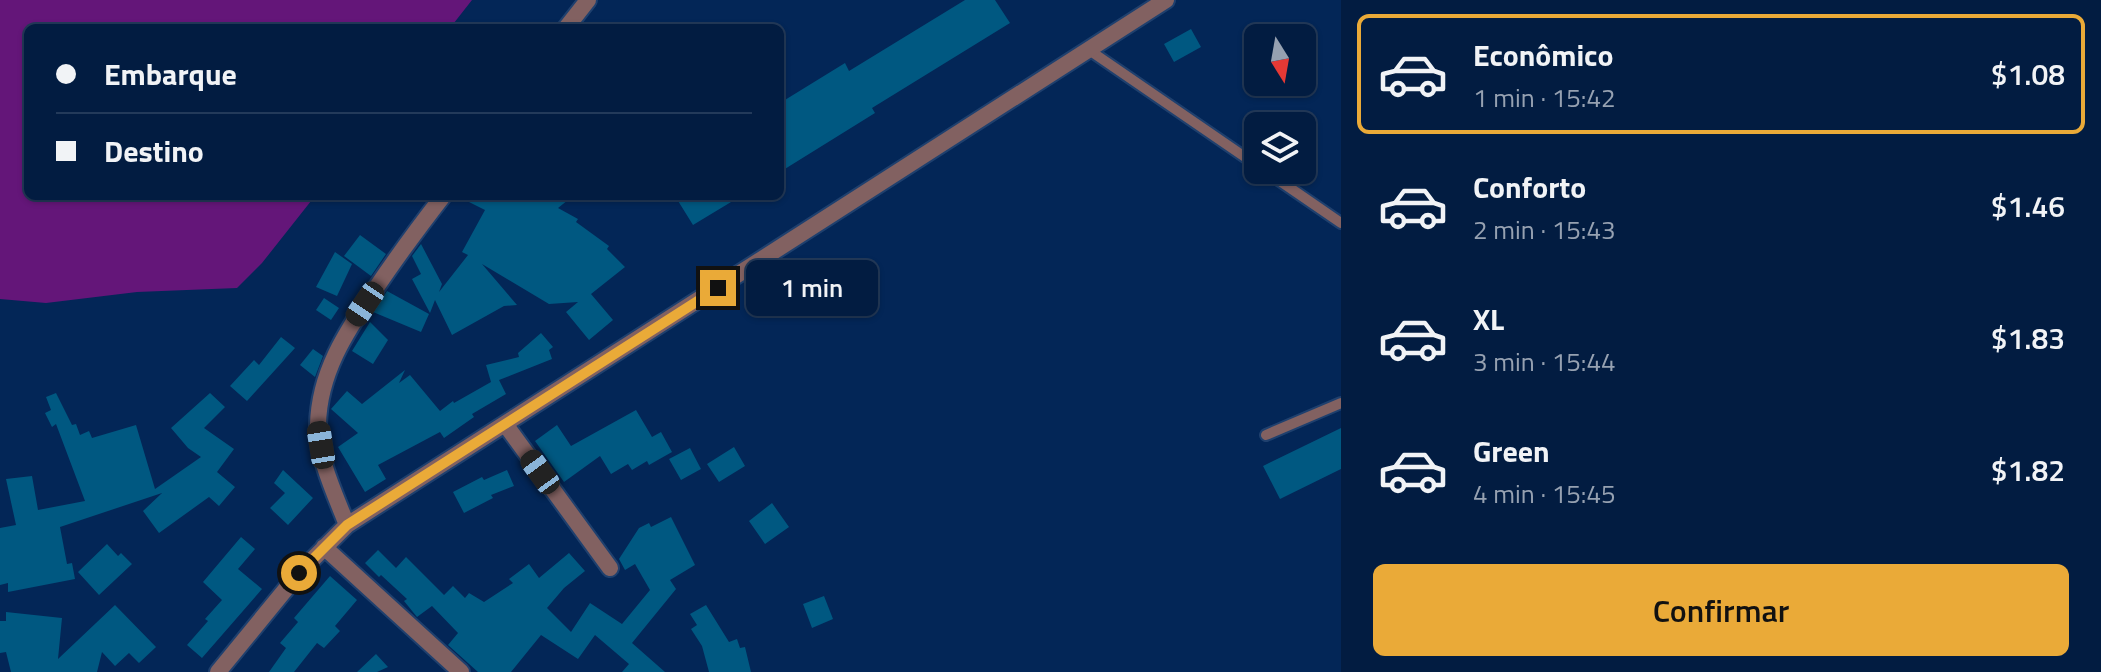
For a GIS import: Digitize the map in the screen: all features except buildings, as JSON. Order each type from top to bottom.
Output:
[{"type":"street","points":[[569,24],[588,0]]},
{"type":"street","points":[[218,672],[299,573],[347,525],[1166,0]]},
{"type":"street","points":[[347,525],[324,464],[318,427],[323,386],[347,330],[440,200]]},
{"type":"street","points":[[505,424],[610,568]]},
{"type":"street","points":[[324,547],[461,672]]},
{"type":"lane","points":[[1089,50],[1244,156]]},
{"type":"lane","points":[[1284,184],[1341,223]]},
{"type":"lane","points":[[1266,435],[1341,403]]},
{"type":"shaded area","points":[[0,0],[472,0],[453,24],[24,24],[24,200],[312,200],[262,263],[237,288],[137,292],[46,303],[0,299]]},
{"type":"route","points":[[299,573],[347,525],[718,288]]}]
